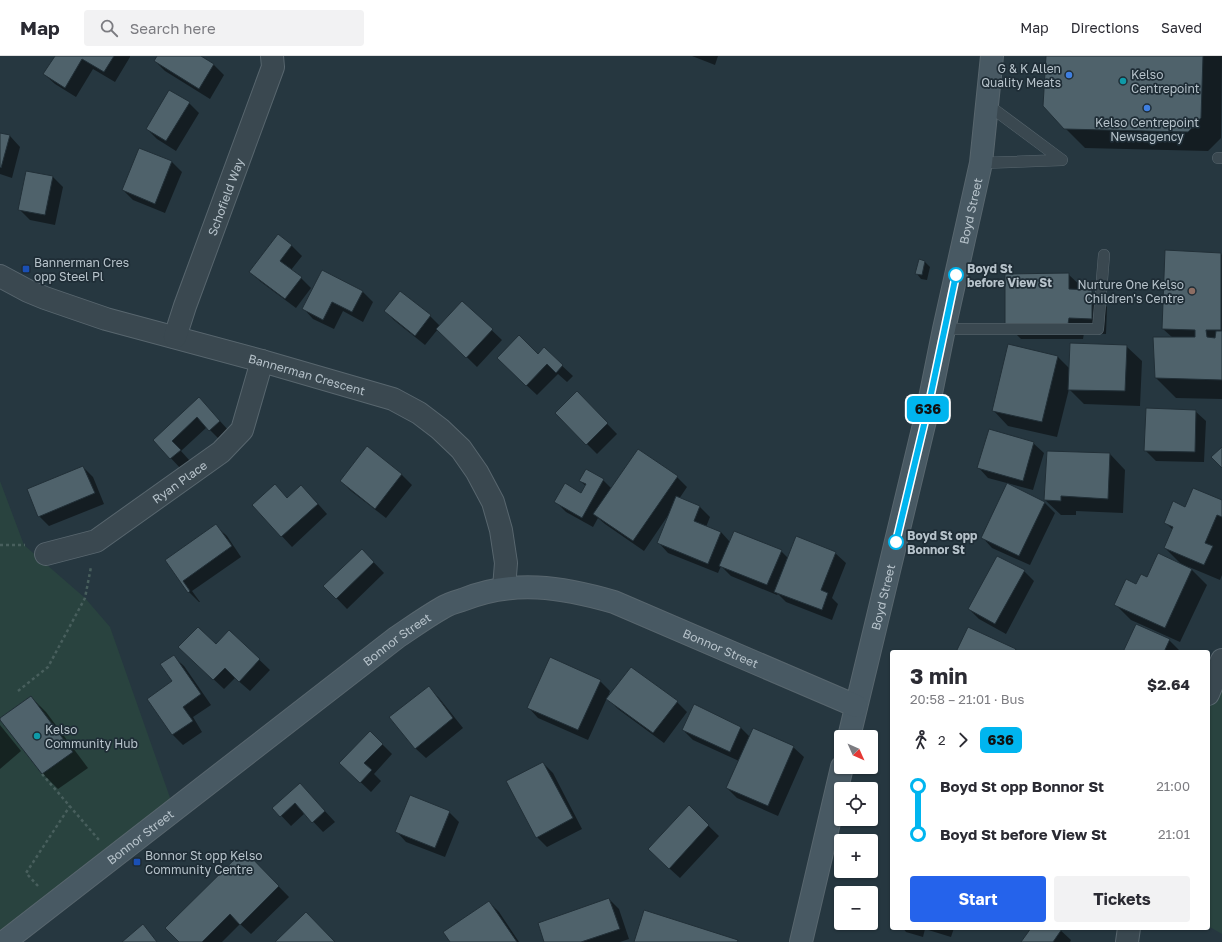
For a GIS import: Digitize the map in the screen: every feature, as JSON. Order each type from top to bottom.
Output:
[{"type":"street","name":"Schofield Way","points":[[175,337],[184,306],[273,67],[272,56]]},
{"type":"street","name":"Boyd Street","points":[[851,730],[928,408],[981,163],[992,56]]},
{"type":"street","name":"Bannerman Crescent","points":[[0,276],[45,298],[106,319],[262,361],[393,399],[419,413],[440,429],[465,455],[477,472],[493,502],[501,530],[506,563],[504,588]]},
{"type":"street","name":"Ryan Place","points":[[46,554],[96,541],[220,452],[242,430],[262,361]]},
{"type":"street","name":"Bonnor Street","points":[[4,942],[396,638],[443,607],[476,594],[504,588],[538,587],[585,594],[614,602],[856,706]]},
{"type":"street","points":[[1210,689],[1222,660]]},
{"type":"street","points":[[801,942],[840,774]]},
{"type":"street","points":[[1127,942],[1129,930]]},
{"type":"lane","points":[[981,163],[1062,160],[988,105]]},
{"type":"lane","points":[[944,329],[1098,329],[1104,255]]},
{"type":"path","points":[[18,691],[48,667],[85,598],[96,541]]},
{"type":"path","points":[[42,774],[114,857]]},
{"type":"path","points":[[54,904],[26,873],[70,806]]},
{"type":"green space","points":[[0,481],[24,545],[85,598],[110,627],[174,809],[0,942]]},
{"type":"green space","points":[[1222,660],[1222,934],[1210,927],[1210,689]]},
{"type":"building","points":[[55,56],[114,56],[104,72],[82,59],[65,88],[43,74]]},
{"type":"building","points":[[157,56],[201,56],[214,64],[199,89],[154,61]]},
{"type":"building","name":"Kelso Centrepoint","points":[[1046,56],[1203,56],[1201,118],[1188,132],[1064,129],[1043,106]]},
{"type":"building","points":[[169,90],[190,102],[166,141],[146,129]]},
{"type":"building","points":[[0,133],[10,135],[1,168],[0,167]]},
{"type":"building","points":[[139,148],[172,161],[155,204],[122,190]]},
{"type":"building","points":[[26,171],[53,176],[45,215],[18,210]]},
{"type":"building","points":[[278,234],[292,245],[280,261],[302,277],[285,299],[249,272]]},
{"type":"building","name":"Nurture One Kelso Children's Centre","points":[[1165,250],[1221,253],[1221,330],[1206,330],[1207,337],[1215,338],[1216,331],[1222,331],[1222,380],[1155,378],[1153,337],[1195,337],[1195,330],[1162,329]]},
{"type":"building","points":[[919,259],[925,261],[922,275],[915,274]]},
{"type":"building","points":[[322,270],[363,291],[352,312],[332,302],[323,320],[302,309]]},
{"type":"building","points":[[1069,273],[1069,289],[1092,290],[1092,319],[1069,318],[1068,324],[1005,324],[1005,274]]},
{"type":"building","points":[[400,291],[431,315],[415,336],[384,311]]},
{"type":"building","points":[[462,301],[493,329],[466,358],[436,329]]},
{"type":"building","points":[[519,335],[538,354],[544,347],[563,365],[556,373],[547,364],[526,386],[497,358]]},
{"type":"building","points":[[1070,343],[1127,345],[1125,391],[1068,390]]},
{"type":"building","points":[[1008,344],[1058,356],[1042,422],[992,411]]},
{"type":"building","points":[[577,391],[608,423],[586,445],[555,413]]},
{"type":"building","points":[[199,397],[220,421],[209,431],[197,417],[172,441],[181,450],[170,459],[153,440]]},
{"type":"building","points":[[1146,408],[1196,410],[1195,452],[1144,451]]},
{"type":"building","points":[[989,429],[1034,442],[1023,481],[977,468]]},
{"type":"building","points":[[367,446],[402,474],[375,509],[340,481]]},
{"type":"building","points":[[1222,447],[1222,468],[1211,457]]},
{"type":"building","points":[[638,449],[678,476],[633,541],[593,514]]},
{"type":"building","points":[[1047,451],[1110,453],[1108,499],[1061,496],[1061,501],[1044,500]]},
{"type":"building","points":[[83,466],[95,493],[38,517],[27,489]]},
{"type":"building","points":[[586,469],[604,479],[582,518],[554,502],[565,483],[581,493],[586,484],[579,481]]},
{"type":"building","points":[[1007,483],[1045,502],[1019,556],[981,538]]},
{"type":"building","points":[[275,484],[287,498],[301,485],[318,504],[281,537],[252,505]]},
{"type":"building","points":[[1193,488],[1222,500],[1222,517],[1217,515],[1205,543],[1213,546],[1204,565],[1164,548],[1173,527],[1164,523],[1173,501],[1185,507]]},
{"type":"building","points":[[676,496],[700,506],[694,521],[721,532],[708,564],[657,543]]},
{"type":"building","points":[[216,524],[232,546],[183,581],[190,591],[188,593],[165,560]]},
{"type":"building","points":[[734,531],[782,550],[767,585],[719,566]]},
{"type":"building","points":[[796,536],[836,552],[821,590],[828,593],[822,610],[774,592]]},
{"type":"building","points":[[362,549],[374,562],[336,599],[323,586]]},
{"type":"building","points":[[1158,553],[1192,569],[1165,628],[1114,605],[1126,579],[1136,584],[1141,574],[1147,577]]},
{"type":"building","points":[[997,556],[1025,570],[995,624],[968,609]]},
{"type":"building","points":[[1136,624],[1170,639],[1165,650],[1124,650]]},
{"type":"building","points":[[198,627],[216,644],[229,630],[260,659],[239,682],[225,668],[213,680],[178,647]]},
{"type":"building","points":[[968,627],[1016,649],[1015,650],[957,650]]},
{"type":"building","points":[[174,655],[201,694],[183,707],[193,721],[172,735],[147,699],[172,681],[160,664]]},
{"type":"building","points":[[550,657],[601,680],[578,730],[527,708]]},
{"type":"building","points":[[631,667],[678,701],[653,733],[606,699]]},
{"type":"building","points":[[429,686],[453,718],[415,749],[389,717]]},
{"type":"building","name":"Kelso Community Hub","points":[[31,696],[73,752],[42,774],[0,720],[0,718]]},
{"type":"building","points":[[694,704],[741,727],[730,752],[682,730]]},
{"type":"building","points":[[753,728],[794,746],[768,806],[726,788]]},
{"type":"building","points":[[370,731],[383,744],[364,763],[372,770],[360,783],[339,763]]},
{"type":"building","points":[[543,762],[573,818],[536,838],[506,781]]},
{"type":"building","points":[[300,783],[325,811],[312,823],[295,803],[280,817],[272,808]]},
{"type":"building","points":[[410,795],[450,811],[435,848],[395,832]]},
{"type":"building","points":[[689,805],[709,825],[669,869],[648,849]]},
{"type":"building","points":[[244,850],[279,886],[240,925],[230,914],[202,942],[179,942],[165,928]]},
{"type":"building","points":[[609,898],[620,929],[581,942],[544,942],[538,923]]},
{"type":"building","points":[[489,901],[517,942],[450,942],[443,932]]},
{"type":"building","points":[[644,910],[738,940],[737,942],[634,942]]},
{"type":"building","points":[[306,912],[335,942],[275,942]]},
{"type":"building","points":[[143,924],[157,942],[122,942]]},
{"type":"building","points":[[1030,930],[1061,930],[1053,942],[1021,942]]},
{"type":"bus line","name":"636","points":[[896,542],[928,408],[956,275]]},
{"type":"place","name":"G & K Allen Quality Meats","points":[[1069,75]]},
{"type":"place","name":"Kelso Centrepoint","points":[[1123,81]]},
{"type":"place","name":"Kelso Centrepoint Newsagency","points":[[1147,108]]},
{"type":"place","name":"Bannerman Cres opp Steel Pl","points":[[26,269]]},
{"type":"place","name":"Boyd St before View St","points":[[956,275]]},
{"type":"place","name":"Nurture One Kelso Children's Centre","points":[[1192,291]]},
{"type":"place","name":"Boyd St opp Bonnor St","points":[[896,542]]},
{"type":"place","name":"Kelso Community Hub","points":[[37,736]]},
{"type":"place","name":"Bonnor St opp Kelso Community Centre","points":[[137,862]]}]
